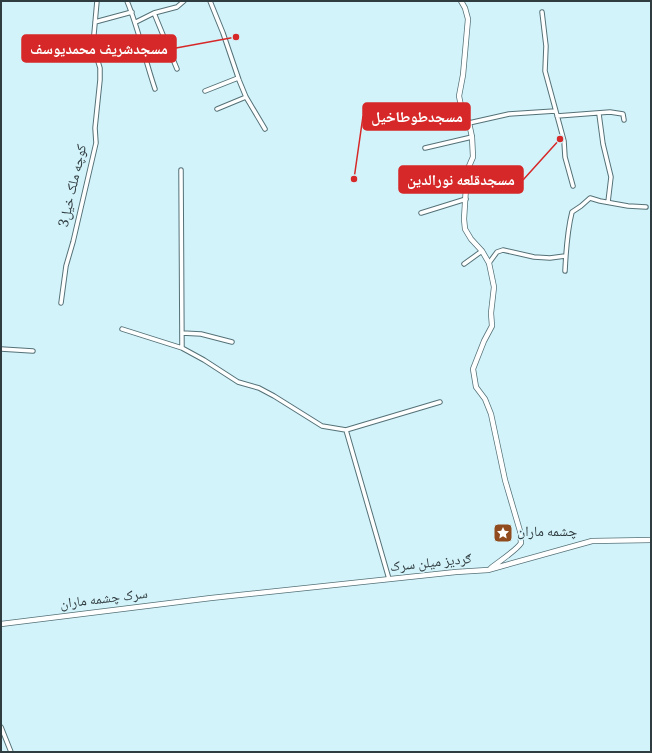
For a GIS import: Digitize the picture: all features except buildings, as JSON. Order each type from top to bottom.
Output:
[{"type":"street","name":"کوچه ملک خیل3","points":[[61,303],[66,266],[96,143],[95,128],[100,80],[100,68],[97,55],[94,50],[97,1]]},
{"type":"street","points":[[127,1],[136,22],[155,89]]},
{"type":"street","points":[[136,22],[154,13],[177,6],[184,1]]},
{"type":"street","points":[[210,1],[246,97],[265,129]]},
{"type":"street","points":[[461,1],[468,19],[463,75],[459,96],[462,111],[469,123],[474,157],[468,171],[464,219],[465,229],[471,239],[482,251],[489,263],[494,287],[492,326],[484,341],[473,369],[476,387],[485,399],[491,414],[505,480],[520,531],[521,543],[488,570]]},
{"type":"street","points":[[95,22],[132,12]]},
{"type":"street","points":[[542,12],[546,46],[545,71],[564,141],[569,176],[573,186]]},
{"type":"street","points":[[154,13],[177,69]]},
{"type":"street","points":[[94,50],[140,38]]},
{"type":"street","points":[[205,91],[238,78]]},
{"type":"street","points":[[217,109],[246,97]]},
{"type":"street","points":[[469,123],[509,114],[555,111]]},
{"type":"street","points":[[557,116],[610,112],[624,114],[624,120]]},
{"type":"street","points":[[599,114],[603,144],[611,177],[608,202]]},
{"type":"street","points":[[426,148],[472,137]]},
{"type":"street","points":[[181,170],[182,348]]},
{"type":"street","points":[[566,271],[565,256],[568,228],[572,212],[590,198],[628,206],[646,207]]},
{"type":"street","points":[[421,213],[466,199]]},
{"type":"street","points":[[489,263],[497,252],[503,250],[534,258],[565,256]]},
{"type":"street","points":[[464,264],[482,251]]},
{"type":"street","points":[[122,329],[182,348],[238,382],[259,388],[274,396],[322,426],[346,430],[440,402]]},
{"type":"street","points":[[182,333],[201,334],[232,342]]},
{"type":"street","points":[[1,348],[33,351]]},
{"type":"street","points":[[346,430],[389,580]]},
{"type":"street","name":"ګردیز میلن سرک","points":[[210,598],[456,572],[488,570],[592,541],[651,539]]},
{"type":"street","name":"سرک چشمه ماران","points":[[1,624],[210,598]]},
{"type":"street","points":[[1,727],[10,752]]},
{"type":"place","name":"مسجدشریف محمدیوسف","points":[[236,37]]},
{"type":"place","name":"مسجدقلعه نورالدین","points":[[560,139]]},
{"type":"place","name":"مسجدطوطاخیل","points":[[354,179]]},
{"type":"place","name":"چشمه ماران","points":[[503,533]]}]
